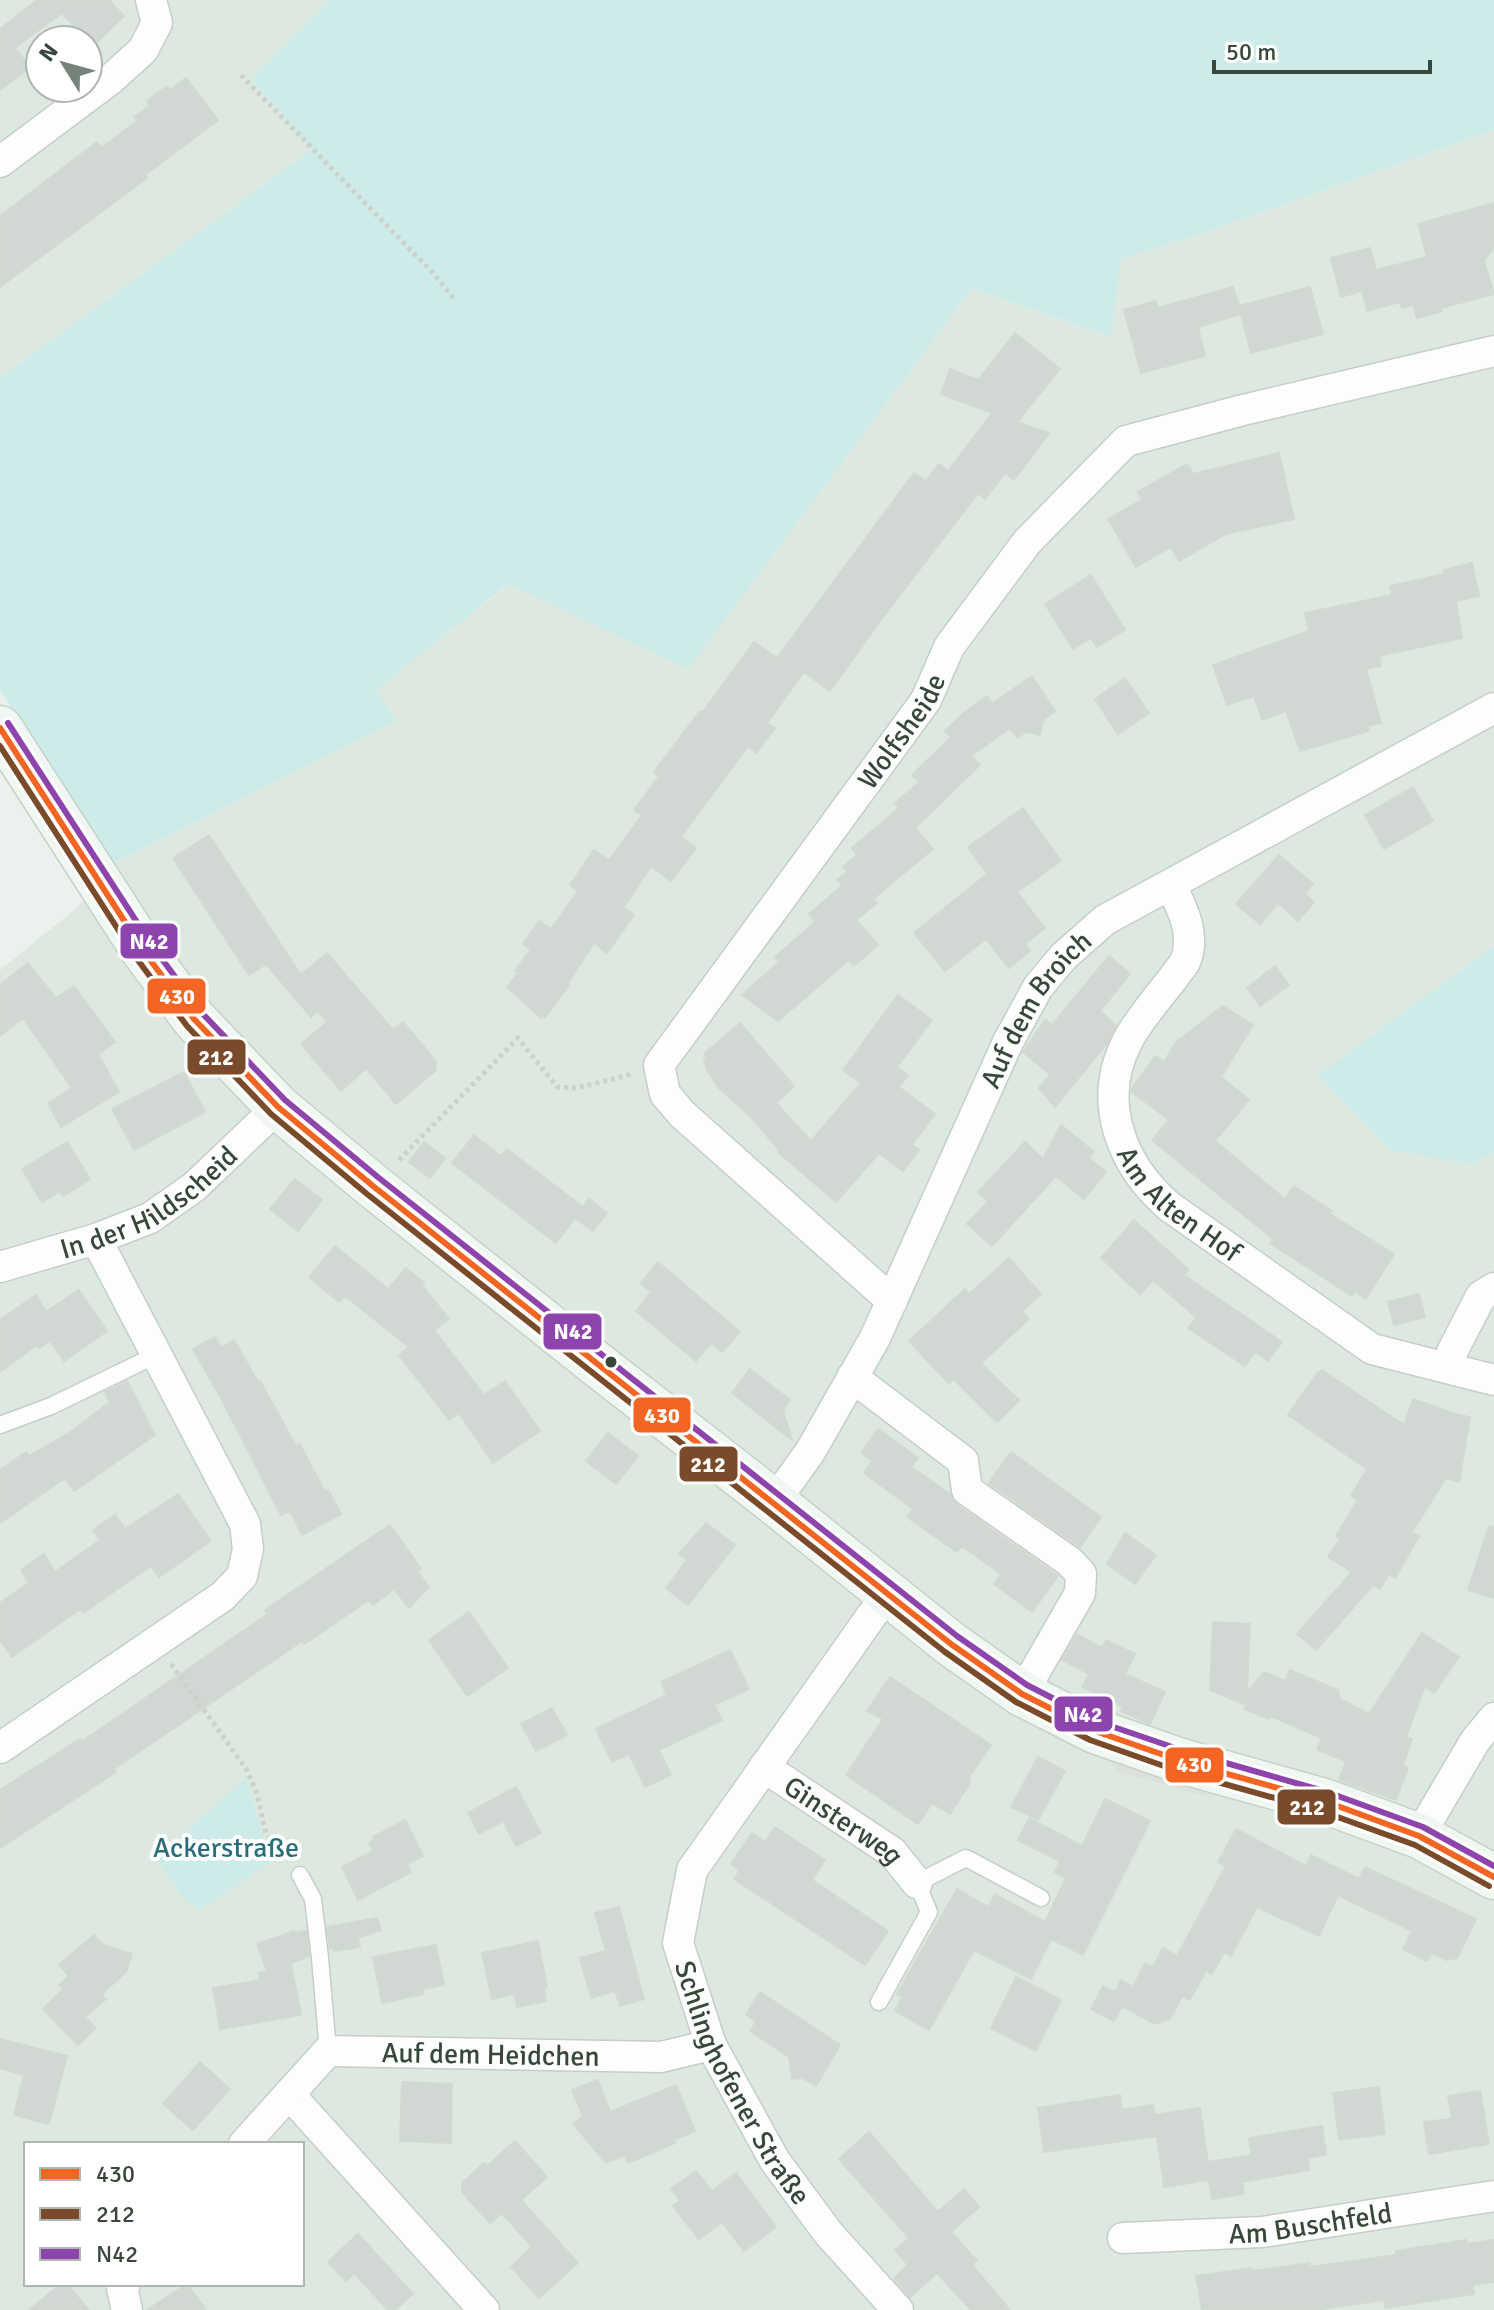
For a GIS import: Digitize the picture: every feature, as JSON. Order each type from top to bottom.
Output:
[{"type":"street","points":[[0,162],[111,79],[143,50],[157,23],[151,0]]},
{"type":"street","name":"Wolfsheide","points":[[659,1065],[926,700],[949,647],[1027,542],[1126,441],[1494,351]]},
{"type":"street","name":"Auf dem Broich","points":[[774,1502],[810,1452],[852,1377],[892,1301],[1008,1042],[1038,987],[1064,956],[1105,920],[1494,708]]},
{"type":"street","points":[[0,728],[153,964],[194,1019],[278,1107],[579,1351],[951,1644],[1022,1694],[1109,1736],[1181,1761],[1324,1801],[1419,1836],[1494,1877]]},
{"type":"street","name":"Am Alten Hof","points":[[1171,886],[1185,912],[1189,937],[1185,961],[1127,1042],[1114,1081],[1114,1118],[1128,1157],[1150,1190],[1170,1207],[1372,1349],[1494,1380]]},
{"type":"street","points":[[659,1065],[665,1094],[682,1114],[892,1301]]},
{"type":"street","name":"In der Hildscheid","points":[[0,1267],[96,1239],[150,1218],[194,1187],[278,1107]]},
{"type":"street","points":[[0,1748],[223,1596],[242,1576],[248,1549],[245,1524],[96,1239]]},
{"type":"street","points":[[1448,1368],[1452,1352],[1481,1296],[1494,1288]]},
{"type":"street","points":[[852,1377],[963,1461],[967,1490],[1070,1562],[1081,1574],[1080,1593],[1022,1694]]},
{"type":"street","name":"Schlinghofener Straße","points":[[889,1594],[692,1870],[678,1943],[711,2045],[775,2161],[829,2234],[898,2310]]},
{"type":"street","points":[[1419,1836],[1475,1741],[1494,1718]]},
{"type":"street","name":"Ginsterweg","points":[[764,1767],[892,1852],[917,1883]]},
{"type":"street","name":"Auf dem Heidchen","points":[[328,2051],[661,2057],[711,2045]]},
{"type":"street","points":[[246,2142],[328,2051]]},
{"type":"street","points":[[289,2094],[484,2310]]},
{"type":"street","name":"Am Buschfeld","points":[[1123,2238],[1262,2232],[1494,2196]]},
{"type":"street","points":[[124,2286],[127,2310]]},
{"type":"lane","points":[[0,1425],[51,1406],[156,1355]]},
{"type":"lane","points":[[879,2002],[929,1912],[917,1883],[966,1858],[1041,1898]]},
{"type":"lane","points":[[300,1875],[313,1899],[328,2051]]},
{"type":"path","points":[[241,75],[434,274],[454,299]]},
{"type":"path","points":[[373,1186],[518,1038],[557,1087],[577,1088],[597,1084],[659,1065]]},
{"type":"path","points":[[156,1642],[247,1770],[257,1794],[266,1834],[279,1854],[300,1875]]},
{"type":"shaded area","points":[[0,0],[330,0],[251,78],[311,150],[0,378]]},
{"type":"shaded area","points":[[1494,130],[1494,946],[1318,1075],[1472,1164],[1494,1153],[1494,2310],[0,2310],[0,970],[78,907],[111,864],[395,721],[375,690],[509,584],[688,668],[972,288],[1110,337],[1121,259]]},
{"type":"shaded area","points":[[1110,1759],[1206,1785],[1205,1796],[1116,1771]]},
{"type":"green space","points":[[330,0],[1494,0],[1494,130],[1121,259],[1111,337],[972,288],[688,669],[508,584],[376,690],[396,721],[111,864],[0,690],[0,378],[311,150],[251,78]]},
{"type":"green space","points":[[1494,946],[1494,1153],[1472,1164],[1390,1150],[1318,1075]]},
{"type":"green space","name":"Ackerstraße","points":[[247,1781],[270,1862],[200,1910],[182,1897],[156,1858],[242,1782]]},
{"type":"building","points":[[37,0],[109,0],[124,16],[104,35],[104,24],[72,24],[62,13],[47,24],[24,24],[24,41],[15,48],[24,59],[24,72],[0,90],[0,29]]},
{"type":"building","points":[[186,78],[218,120],[145,175],[147,178],[0,287],[0,216],[97,142],[101,148],[137,121],[134,117],[150,106],[147,101]]},
{"type":"building","points":[[1494,203],[1494,247],[1484,261],[1494,294],[1441,308],[1442,311],[1417,318],[1413,305],[1402,308],[1400,302],[1367,311],[1362,291],[1341,297],[1331,258],[1370,248],[1376,270],[1427,257],[1418,224]]},
{"type":"building","points":[[1233,287],[1239,306],[1310,287],[1323,334],[1251,353],[1241,314],[1198,327],[1205,356],[1141,373],[1124,310],[1156,301],[1157,308]]},
{"type":"building","points":[[1015,333],[1060,369],[1017,422],[1049,433],[1014,480],[1005,473],[985,499],[978,493],[830,691],[804,672],[767,723],[775,728],[756,753],[748,746],[681,837],[696,848],[671,881],[651,866],[624,907],[634,915],[607,953],[594,943],[569,985],[545,1018],[541,1018],[507,987],[531,949],[523,944],[539,921],[551,929],[578,891],[570,885],[594,850],[609,860],[642,815],[634,810],[659,776],[654,772],[754,642],[777,658],[914,473],[926,481],[939,464],[948,471],[992,413],[941,394],[950,369],[978,380]]},
{"type":"building","points":[[1279,453],[1294,519],[1226,534],[1179,561],[1171,547],[1136,567],[1108,519],[1142,500],[1138,492],[1187,464],[1193,474]]},
{"type":"building","points":[[1472,563],[1479,596],[1456,601],[1462,638],[1379,656],[1381,666],[1366,669],[1381,723],[1367,726],[1369,731],[1300,751],[1286,711],[1262,720],[1254,696],[1227,705],[1213,665],[1309,631],[1305,613],[1392,595],[1390,586],[1445,574],[1444,570]]},
{"type":"building","points":[[1091,575],[1125,630],[1097,647],[1091,638],[1073,649],[1045,604]]},
{"type":"building","points":[[1032,676],[1055,711],[1043,720],[1040,735],[1026,732],[1017,738],[1010,728],[971,756],[980,765],[915,828],[933,849],[873,899],[877,903],[856,920],[878,945],[854,966],[849,960],[778,1021],[742,995],[779,962],[775,957],[815,922],[809,914],[842,886],[837,880],[847,872],[843,867],[857,855],[852,848],[899,808],[895,803],[920,782],[912,775],[951,737],[945,731],[987,696],[992,704]]},
{"type":"building","points":[[1125,678],[1149,713],[1118,734],[1095,699]]},
{"type":"building","points":[[1413,787],[1433,821],[1384,849],[1365,815]]},
{"type":"building","points":[[1023,808],[1061,861],[1017,892],[1045,928],[1025,944],[1030,951],[1009,968],[986,939],[945,971],[914,933],[987,874],[968,847]]},
{"type":"building","points":[[209,835],[301,975],[327,953],[393,1030],[403,1022],[436,1061],[436,1070],[396,1104],[366,1068],[341,1091],[301,1044],[327,1022],[318,1011],[311,1017],[266,964],[249,975],[173,858]]},
{"type":"building","points":[[1279,855],[1313,884],[1305,894],[1314,902],[1298,921],[1278,903],[1260,924],[1236,904]]},
{"type":"building","points":[[1109,956],[1130,974],[1100,1011],[1116,1025],[1108,1042],[1055,1107],[1039,1088],[1050,1074],[1023,1052],[1045,1020],[1052,1025]]},
{"type":"building","points":[[28,963],[56,998],[74,986],[115,1042],[98,1054],[119,1092],[61,1127],[48,1103],[72,1088],[23,1018],[0,1036],[0,985]]},
{"type":"building","points":[[1275,966],[1289,985],[1260,1006],[1247,988]]},
{"type":"building","points":[[898,995],[932,1020],[897,1067],[908,1075],[899,1087],[935,1114],[912,1145],[919,1150],[903,1171],[879,1153],[836,1202],[778,1152],[750,1116],[719,1088],[708,1072],[704,1054],[740,1023],[794,1086],[776,1103],[811,1141],[861,1083],[843,1070]]},
{"type":"building","points":[[1223,1006],[1253,1025],[1221,1077],[1249,1100],[1215,1141],[1285,1199],[1294,1186],[1332,1211],[1330,1214],[1394,1254],[1366,1299],[1355,1291],[1352,1296],[1270,1243],[1273,1239],[1152,1140],[1169,1120],[1132,1089],[1155,1056],[1164,1062],[1176,1042]]},
{"type":"building","points":[[184,1072],[205,1112],[134,1150],[112,1109]]},
{"type":"building","points":[[1061,1125],[1094,1152],[1089,1158],[1106,1172],[1084,1199],[1056,1176],[992,1246],[967,1224],[988,1202],[978,1192],[1025,1142],[1043,1159]]},
{"type":"building","points":[[474,1135],[501,1156],[507,1149],[583,1207],[589,1199],[607,1213],[593,1231],[575,1218],[556,1243],[452,1163]]},
{"type":"building","points":[[67,1142],[90,1179],[63,1196],[60,1191],[42,1202],[22,1169]]},
{"type":"building","points":[[424,1142],[445,1158],[430,1178],[409,1162]]},
{"type":"building","points":[[295,1179],[322,1200],[298,1231],[270,1209]]},
{"type":"building","points":[[1134,1220],[1189,1270],[1184,1275],[1282,1342],[1268,1361],[1255,1352],[1245,1366],[1188,1328],[1196,1317],[1153,1280],[1140,1294],[1101,1258]]},
{"type":"building","points":[[335,1246],[388,1289],[406,1268],[424,1283],[422,1285],[449,1319],[434,1330],[484,1395],[505,1381],[540,1431],[493,1463],[459,1413],[449,1420],[399,1355],[409,1347],[345,1296],[339,1302],[309,1277]]},
{"type":"building","points":[[1009,1258],[1041,1294],[1022,1311],[1029,1319],[981,1363],[1019,1400],[997,1422],[954,1379],[949,1384],[909,1341],[965,1289],[969,1294]]},
{"type":"building","points":[[658,1262],[740,1332],[722,1352],[711,1343],[696,1361],[636,1311],[651,1292],[641,1283]]},
{"type":"building","points":[[79,1290],[107,1331],[64,1361],[50,1341],[39,1348],[37,1345],[0,1372],[0,1320],[36,1295],[46,1312]]},
{"type":"building","points":[[1419,1294],[1425,1317],[1394,1325],[1388,1302]]},
{"type":"building","points":[[215,1337],[221,1348],[234,1340],[296,1446],[300,1444],[325,1492],[328,1490],[341,1514],[302,1535],[290,1511],[281,1515],[193,1349]]},
{"type":"building","points":[[750,1369],[790,1400],[783,1410],[792,1440],[732,1393]]},
{"type":"building","points":[[1322,1370],[1404,1425],[1413,1399],[1470,1417],[1459,1482],[1446,1478],[1412,1532],[1419,1536],[1395,1578],[1389,1574],[1380,1589],[1373,1585],[1316,1650],[1297,1634],[1352,1572],[1328,1557],[1340,1538],[1336,1536],[1358,1500],[1351,1496],[1367,1469],[1288,1415]]},
{"type":"building","points":[[127,1381],[155,1435],[74,1491],[65,1478],[0,1523],[0,1470],[26,1452],[29,1456],[69,1433],[110,1402],[105,1392]]},
{"type":"building","points":[[878,1429],[918,1458],[911,1467],[950,1494],[957,1505],[1058,1576],[1032,1612],[994,1584],[1001,1574],[962,1546],[957,1552],[907,1517],[913,1509],[864,1473],[872,1461],[861,1453]]},
{"type":"building","points":[[608,1433],[638,1456],[616,1484],[586,1461]]},
{"type":"building","points":[[1011,1452],[1101,1517],[1080,1547],[989,1483]]},
{"type":"building","points":[[178,1494],[211,1541],[159,1577],[151,1566],[83,1613],[80,1609],[12,1657],[0,1640],[0,1603],[29,1583],[21,1570],[44,1554],[55,1572],[100,1540],[93,1530],[115,1515],[125,1529]]},
{"type":"building","points":[[706,1523],[735,1545],[688,1605],[666,1588],[687,1560],[679,1554]]},
{"type":"building","points":[[390,1525],[421,1569],[418,1572],[429,1587],[409,1608],[394,1589],[373,1605],[369,1600],[304,1644],[302,1641],[114,1769],[116,1772],[0,1848],[0,1790],[80,1739],[81,1742],[268,1614],[265,1610]]},
{"type":"building","points":[[1489,1526],[1494,1527],[1494,1598],[1468,1590]]},
{"type":"building","points":[[1125,1533],[1156,1555],[1135,1584],[1107,1564]]},
{"type":"building","points":[[469,1612],[508,1668],[467,1696],[429,1640]]},
{"type":"building","points":[[1213,1622],[1250,1624],[1247,1692],[1264,1672],[1285,1681],[1290,1670],[1338,1690],[1340,1699],[1369,1714],[1422,1633],[1459,1657],[1434,1693],[1425,1686],[1406,1737],[1412,1739],[1403,1766],[1408,1768],[1396,1800],[1339,1780],[1346,1761],[1317,1750],[1322,1738],[1270,1716],[1269,1719],[1244,1709],[1246,1705],[1210,1690]]},
{"type":"building","points":[[1077,1634],[1102,1648],[1106,1640],[1135,1654],[1125,1674],[1165,1692],[1150,1724],[1121,1711],[1123,1707],[1082,1687],[1089,1674],[1062,1660]]},
{"type":"building","points":[[730,1650],[749,1689],[714,1705],[722,1720],[659,1750],[671,1775],[645,1787],[629,1754],[612,1762],[596,1729],[667,1695],[661,1682]]},
{"type":"building","points":[[890,1677],[991,1745],[969,1777],[970,1783],[950,1814],[932,1803],[918,1824],[846,1775],[883,1719],[867,1711]]},
{"type":"building","points":[[552,1708],[567,1735],[536,1751],[521,1724]]},
{"type":"building","points":[[1038,1757],[1065,1771],[1038,1820],[1011,1807]]},
{"type":"building","points":[[516,1787],[541,1833],[516,1846],[503,1821],[479,1834],[468,1813]]},
{"type":"building","points":[[1105,1799],[1150,1821],[1083,1955],[1051,1939],[1031,1979],[974,1950],[929,2030],[895,2011],[902,1997],[897,1994],[957,1889],[988,1907],[995,1894],[1045,1922],[1066,1878],[1055,1872],[1060,1861],[1018,1840],[1029,1818],[1082,1846]]},
{"type":"building","points":[[405,1820],[423,1856],[407,1864],[411,1872],[358,1900],[342,1867],[373,1851],[369,1843],[374,1840],[373,1837]]},
{"type":"building","points":[[775,1827],[825,1860],[812,1880],[888,1931],[865,1965],[734,1879],[740,1870],[731,1864],[752,1833],[765,1842]]},
{"type":"building","points":[[1236,1829],[1306,1866],[1311,1855],[1359,1879],[1365,1867],[1476,1919],[1457,1958],[1446,1960],[1431,1953],[1427,1961],[1403,1949],[1412,1931],[1338,1895],[1319,1936],[1257,1907],[1231,1956],[1224,1952],[1212,1974],[1206,1971],[1190,2000],[1182,1996],[1170,2019],[1155,2024],[1122,2006],[1114,2021],[1091,2009],[1103,1986],[1115,1992],[1121,1980],[1133,1987],[1145,1963],[1153,1967],[1163,1948],[1177,1956],[1226,1866],[1218,1862]]},
{"type":"building","points":[[619,1907],[644,1999],[620,2006],[615,1991],[591,1998],[580,1958],[606,1951],[595,1913]]},
{"type":"building","points":[[377,1918],[381,1930],[358,1938],[360,1947],[330,1949],[327,1927]]},
{"type":"building","points":[[294,1931],[306,1931],[309,1956],[291,1963],[301,2015],[220,2029],[213,1988],[260,1980],[258,1973],[267,1971],[257,1944]]},
{"type":"building","points":[[94,1935],[103,1945],[132,1954],[126,1972],[102,1994],[106,1999],[85,2017],[96,2028],[78,2045],[43,2009],[63,1989],[59,1985],[69,1976],[59,1965]]},
{"type":"building","points":[[538,1941],[547,1987],[544,1988],[546,2001],[517,2007],[514,1994],[492,1999],[482,1953]]},
{"type":"building","points":[[436,1945],[444,1985],[422,1989],[423,1994],[382,2003],[373,1957]]},
{"type":"building","points":[[1016,1977],[1061,2000],[1036,2051],[991,2028]]},
{"type":"building","points":[[760,1992],[840,2045],[816,2086],[803,2078],[792,2079],[789,2057],[750,2031],[756,2022],[746,2014]]},
{"type":"building","points":[[0,2039],[67,2056],[49,2124],[14,2115],[24,2075],[0,2068]]},
{"type":"building","points":[[200,2062],[230,2089],[193,2130],[163,2104]]},
{"type":"building","points":[[598,2080],[610,2112],[676,2085],[695,2131],[628,2163],[625,2155],[606,2163],[573,2124],[583,2116],[572,2090]]},
{"type":"building","points":[[402,2082],[452,2084],[451,2143],[400,2141]]},
{"type":"building","points":[[1379,2087],[1385,2134],[1339,2140],[1333,2093]]},
{"type":"building","points":[[1480,2091],[1489,2144],[1429,2154],[1424,2122],[1452,2119],[1448,2096]]},
{"type":"building","points":[[1120,2095],[1122,2110],[1153,2105],[1155,2115],[1200,2108],[1208,2162],[1252,2155],[1249,2138],[1322,2126],[1326,2155],[1308,2158],[1309,2170],[1242,2182],[1244,2194],[1212,2199],[1209,2180],[1164,2187],[1157,2136],[1044,2152],[1038,2108]]},
{"type":"building","points":[[869,2132],[938,2212],[964,2189],[979,2207],[951,2232],[977,2261],[972,2265],[1010,2310],[971,2310],[937,2273],[910,2297],[894,2278],[908,2265],[895,2250],[909,2238],[839,2159]]},
{"type":"building","points":[[515,2141],[547,2177],[521,2200],[578,2263],[539,2298],[511,2267],[532,2247],[502,2213],[490,2223],[462,2192],[462,2183]]},
{"type":"building","points":[[696,2171],[712,2191],[736,2173],[776,2227],[744,2251],[722,2222],[699,2239],[673,2206],[680,2201],[671,2189]]},
{"type":"building","points":[[358,2234],[413,2294],[395,2310],[388,2310],[354,2273],[346,2281],[328,2262]]},
{"type":"building","points":[[1466,2240],[1467,2244],[1494,2240],[1494,2282],[1473,2285],[1474,2294],[1385,2308],[1384,2300],[1316,2310],[1202,2310],[1196,2276],[1310,2263],[1310,2267],[1396,2255],[1396,2251]]},
{"type":"building","points":[[59,2286],[69,2286],[89,2310],[29,2310]]},
{"type":"building","points":[[188,2286],[206,2310],[147,2310]]},
{"type":"transit line","name":"N42","points":[[8,723],[153,947],[202,1013],[285,1100],[957,1636],[1027,1685],[1099,1722],[1184,1751],[1327,1792],[1423,1827],[1494,1866]]},
{"type":"transit line","name":"430","points":[[0,728],[145,953],[194,1019],[278,1107],[373,1186],[951,1644],[1022,1694],[1095,1731],[1181,1761],[1324,1801],[1419,1836],[1494,1877]]},
{"type":"transit line","name":"212","points":[[0,746],[137,959],[187,1026],[271,1114],[367,1194],[945,1652],[1016,1702],[1090,1740],[1178,1771],[1321,1811],[1415,1845],[1489,1886]]}]
